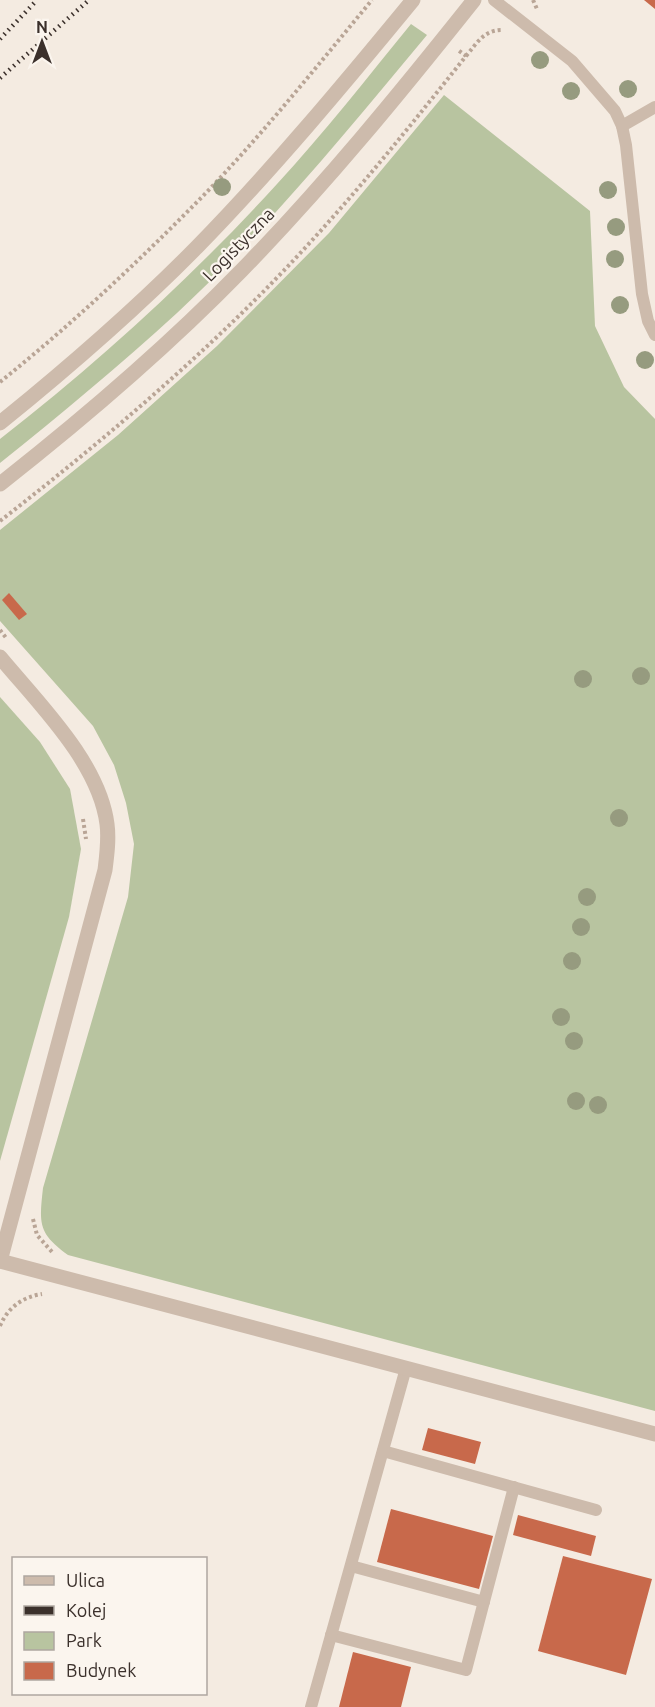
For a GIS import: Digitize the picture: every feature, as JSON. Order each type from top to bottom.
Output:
[{"type":"street","name":"Logistyczna","points":[[0,423],[114,326],[196,248],[285,151],[413,0]]},
{"type":"street","name":"Logistyczna","points":[[0,484],[76,423],[179,331],[242,270],[335,168],[474,0]]},
{"type":"street","points":[[0,657],[70,742],[88,769],[99,793],[104,812],[108,847],[102,882],[0,1261],[655,1434]]},
{"type":"lane","points":[[494,0],[572,61],[615,111],[627,145],[642,294],[648,321],[655,335]]},
{"type":"lane","points":[[622,126],[655,107]]},
{"type":"lane","points":[[311,1707],[406,1368]]},
{"type":"lane","points":[[383,1451],[596,1510]]},
{"type":"lane","points":[[331,1635],[466,1670],[514,1487]]},
{"type":"lane","points":[[351,1566],[484,1602]]},
{"type":"path","points":[[0,382],[50,341],[202,196],[288,100],[372,0]]},
{"type":"path","points":[[0,630],[8,639]]},
{"type":"path","points":[[81,810],[86,844]]},
{"type":"path","points":[[33,1217],[37,1235],[60,1258]]},
{"type":"green space","points":[[411,24],[427,35],[275,213],[211,281],[177,313],[0,463],[0,439],[144,318],[245,219],[312,145]]},
{"type":"green space","points":[[444,95],[590,211],[595,326],[624,387],[655,419],[655,1411],[68,1255],[46,1234],[41,1219],[43,1188],[128,897],[134,844],[126,803],[114,765],[93,726],[0,621],[0,530],[118,435],[217,346],[329,233]]},
{"type":"green space","points":[[0,697],[40,742],[70,789],[81,849],[69,917],[0,1161]]},
{"type":"building","points":[[644,0],[655,0],[655,9]]},
{"type":"building","points":[[9,593],[27,614],[19,620],[2,600]]},
{"type":"building","points":[[428,1428],[481,1442],[475,1464],[422,1450]]},
{"type":"building","points":[[391,1509],[493,1536],[479,1589],[377,1562]]},
{"type":"building","points":[[518,1515],[596,1536],[591,1556],[513,1535]]},
{"type":"building","points":[[563,1556],[652,1579],[626,1675],[538,1651]]},
{"type":"building","points":[[353,1652],[411,1667],[401,1707],[339,1707]]},
{"type":"railway","points":[[0,39],[37,0]]},
{"type":"railway","points":[[0,78],[89,0]]}]
